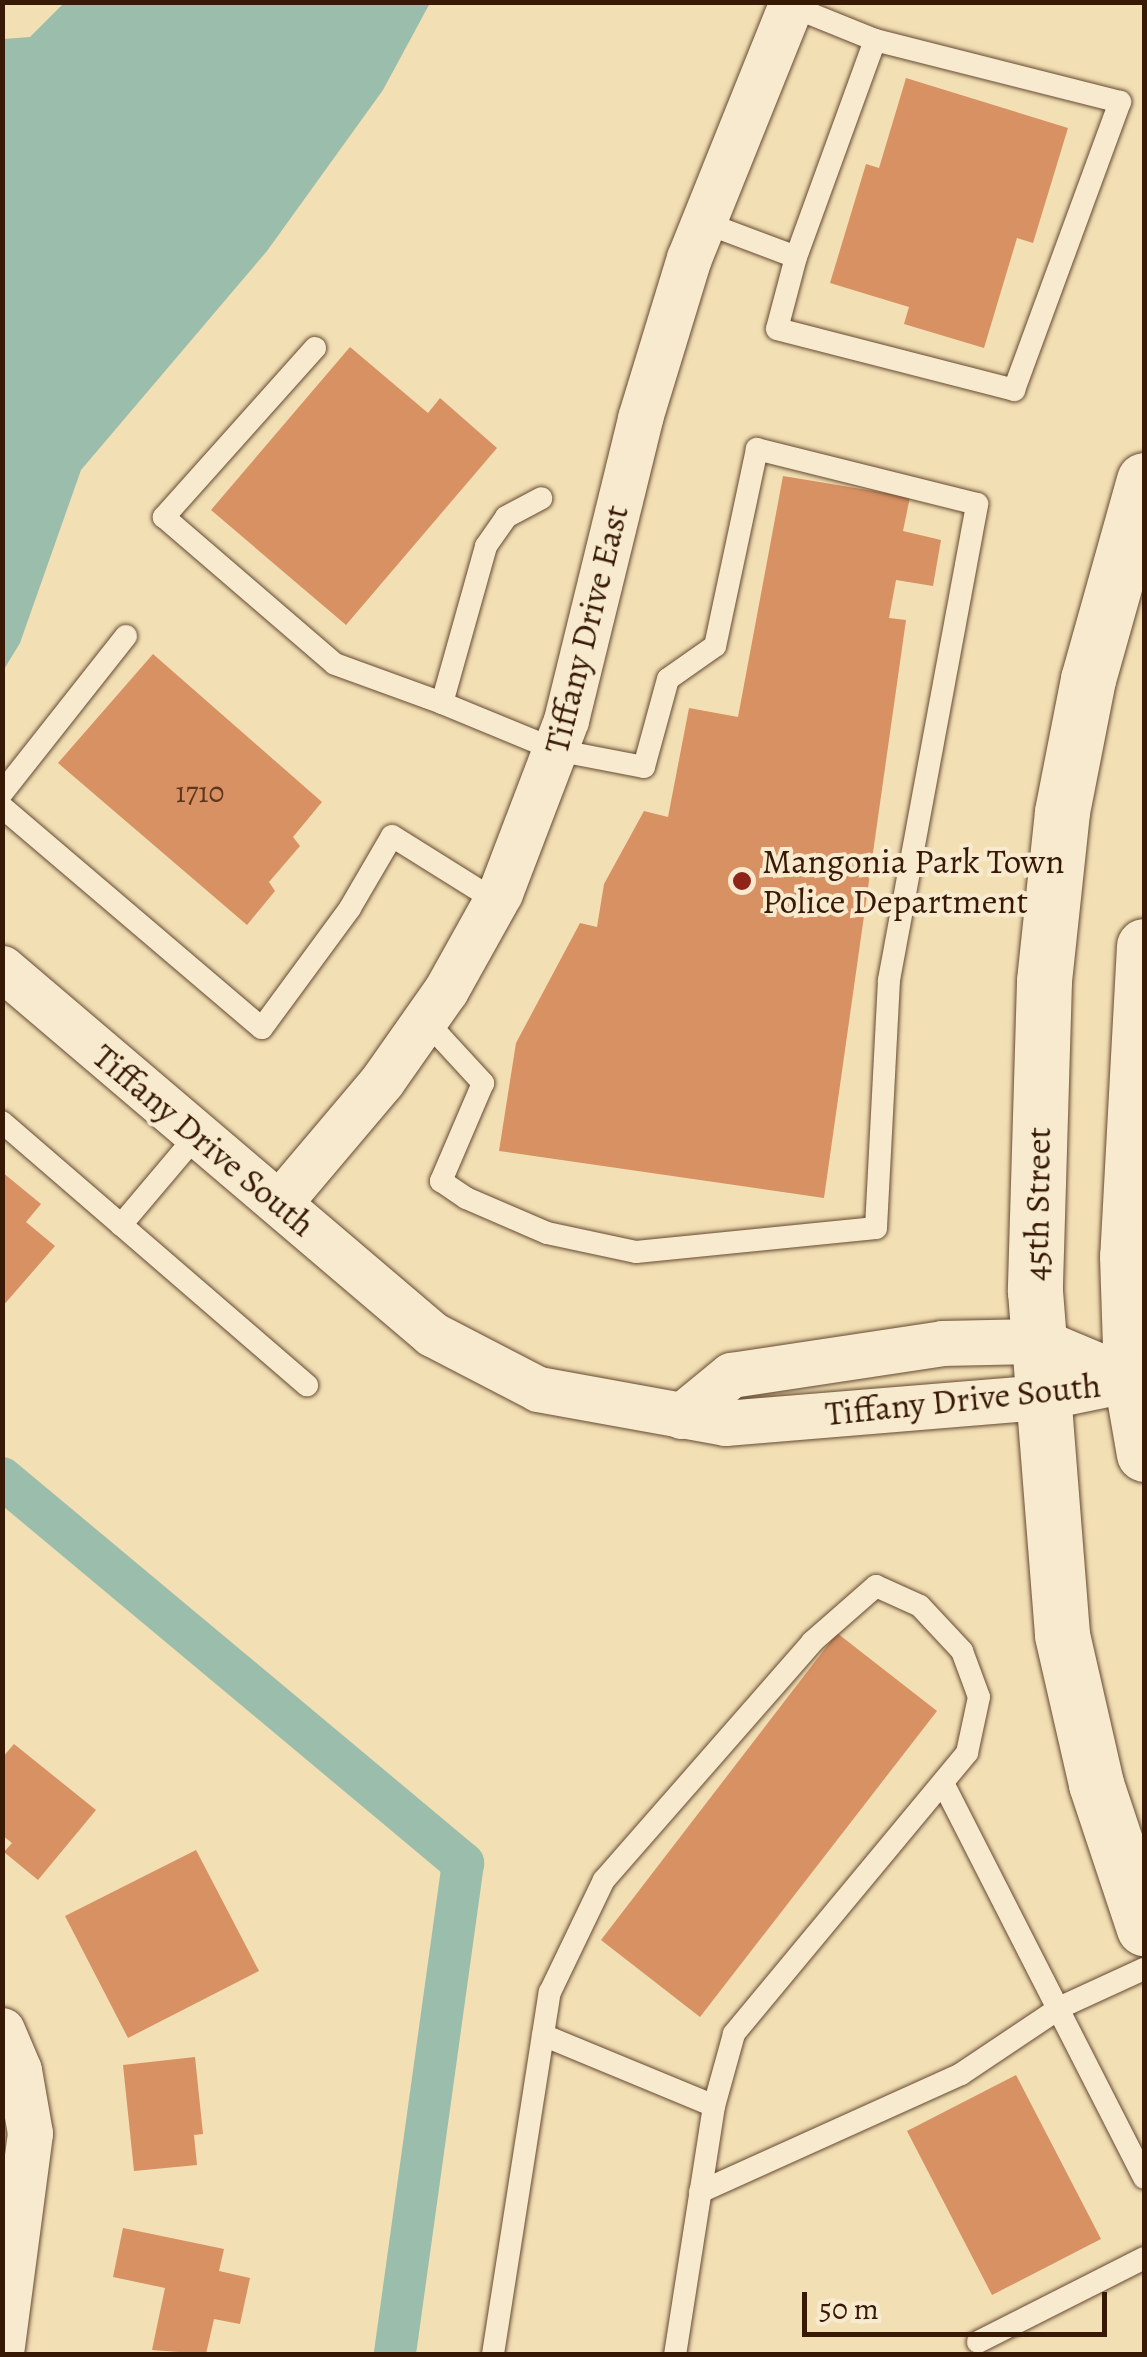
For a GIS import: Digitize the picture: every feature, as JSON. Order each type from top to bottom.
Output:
[{"type":"main road","name":"45th Street","points":[[1144,480],[1088,679],[1062,812],[1044,982],[1040,1341],[1049,1524],[1062,1635],[1096,1784],[1144,1928]]},
{"type":"main road","points":[[1144,946],[1129,1164],[1144,1454]]},
{"type":"street","name":"Tiffany Drive East","points":[[279,1203],[425,1020],[496,901],[556,750],[640,418],[703,222],[792,4]]},
{"type":"street","name":"Tiffany Drive South","points":[[2,968],[432,1334],[483,1366],[566,1398],[725,1423],[1044,1396],[1138,1377]]},
{"type":"street","name":"Tiffany Drive South","points":[[682,1416],[731,1375],[942,1343],[1040,1341],[1138,1377]]},
{"type":"street","points":[[2,2030],[19,2070],[30,2133],[2,2347]]},
{"type":"lane","points":[[792,4],[875,40],[1120,102],[1014,390],[777,329],[796,257],[875,40]]},
{"type":"lane","points":[[703,222],[796,257]]},
{"type":"lane","points":[[315,348],[164,517],[335,664],[556,750],[644,767],[668,679],[714,646],[758,449],[978,504],[888,980],[876,1228],[636,1252],[548,1233],[466,1198],[442,1181],[482,1083],[425,1020]]},
{"type":"lane","points":[[442,703],[486,546],[506,517],[541,498]]},
{"type":"lane","points":[[2,793],[126,636]]},
{"type":"lane","points":[[2,808],[262,1028],[350,908],[392,836],[496,901]]},
{"type":"lane","points":[[2,1122],[307,1386]]},
{"type":"lane","points":[[121,1225],[198,1134]]},
{"type":"lane","points":[[493,2354],[550,1992],[604,1880],[812,1642],[876,1586],[920,1606],[962,1651],[979,1698],[967,1753],[734,2034],[714,2106],[675,2354]]},
{"type":"lane","points":[[943,1782],[1061,2006],[1144,2178]]},
{"type":"lane","points":[[700,2192],[960,2074],[1061,2006],[1144,1969]]},
{"type":"lane","points":[[544,2035],[714,2106]]},
{"type":"lane","points":[[978,2342],[1144,2258]]},
{"type":"shaded area","points":[[64,3],[430,3],[383,90],[267,251],[81,470],[20,643],[3,671],[3,39],[30,37]]},
{"type":"building","points":[[906,78],[1068,128],[1033,243],[1017,238],[984,348],[904,324],[909,307],[830,283],[866,164],[879,168]]},
{"type":"building","points":[[350,347],[428,413],[440,398],[497,448],[346,625],[211,510]]},
{"type":"building","points":[[783,476],[910,497],[903,531],[941,540],[933,586],[896,580],[889,618],[906,620],[824,1198],[499,1151],[516,1043],[580,923],[597,927],[604,884],[644,811],[668,817],[689,708],[738,717]]},
{"type":"building","points":[[153,654],[322,802],[293,837],[300,846],[269,882],[275,891],[247,925],[58,763]]},
{"type":"building","points":[[2,1172],[41,1204],[26,1222],[55,1246],[2,1307]]},
{"type":"building","points":[[837,1633],[937,1711],[700,2017],[601,1940]]},
{"type":"building","points":[[14,1744],[96,1810],[38,1880],[4,1852],[12,1843],[2,1835],[2,1758]]},
{"type":"building","points":[[196,1850],[259,1971],[128,2038],[65,1916]]},
{"type":"building","points":[[195,2057],[203,2134],[194,2135],[197,2165],[134,2171],[123,2065]]},
{"type":"building","points":[[1016,2075],[1101,2239],[992,2295],[907,2131]]},
{"type":"building","points":[[123,2228],[224,2249],[219,2271],[250,2278],[240,2324],[214,2319],[206,2354],[152,2350],[165,2288],[113,2277]]},
{"type":"waterway","points":[[2,1478],[463,1863],[395,2354]]},
{"type":"place","name":"Mangonia Park Town Police Department","points":[[742,881]]}]
